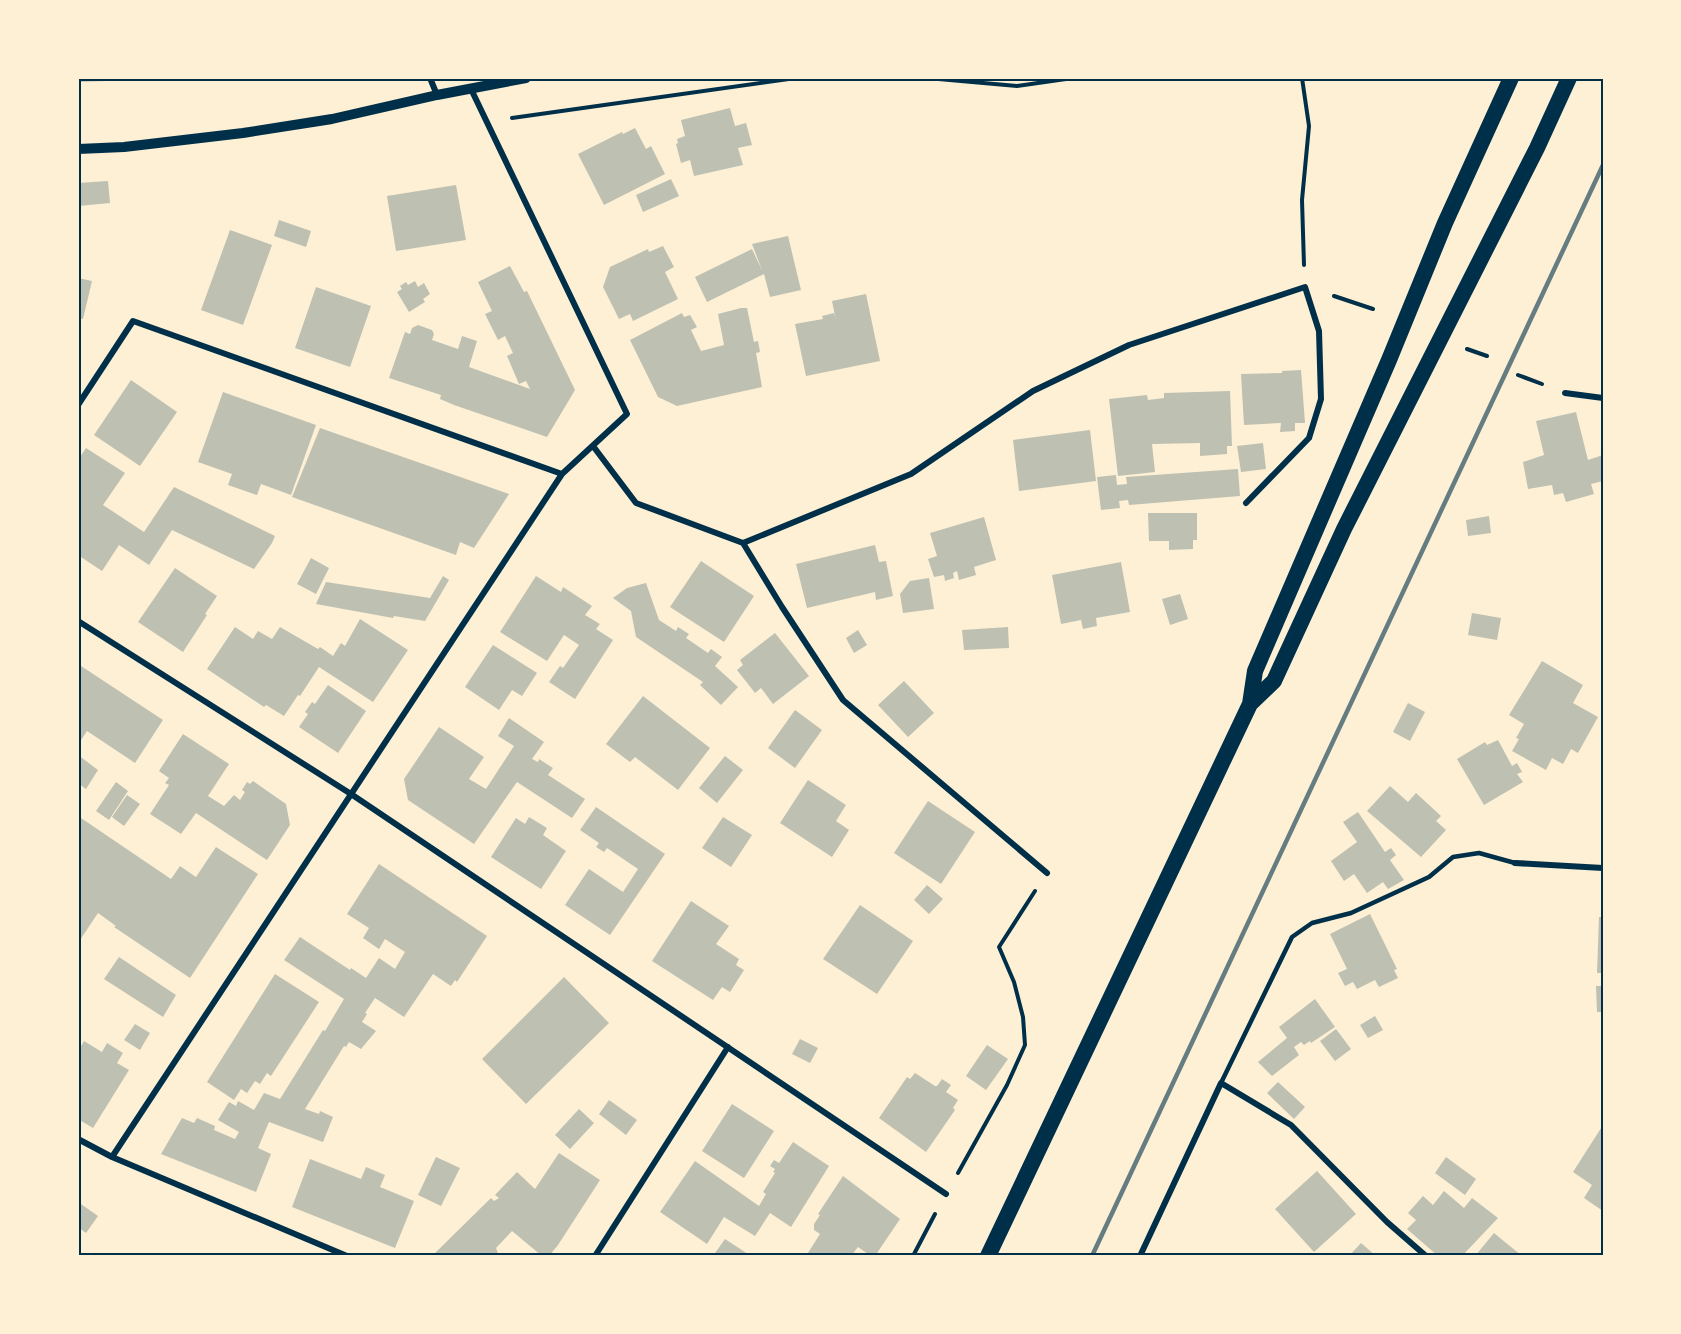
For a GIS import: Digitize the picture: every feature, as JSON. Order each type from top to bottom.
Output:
[{"type":"highway","points":[[988,1256],[1250,704],[1255,671],[1389,360],[1445,223],[1511,78]]},
{"type":"highway","points":[[1250,704],[1274,681],[1344,530],[1537,148],[1569,78]]},
{"type":"street","points":[[430,78],[437,95]]},
{"type":"street","points":[[78,149],[124,147],[243,133],[332,119],[526,78]]},
{"type":"street","points":[[112,1157],[562,474],[627,414],[471,89]]},
{"type":"street","points":[[743,543],[911,474],[1033,392],[1129,345],[1305,287],[1319,331],[1322,399],[1309,438],[1246,502]]},
{"type":"street","points":[[78,405],[133,321],[562,474]]},
{"type":"street","points":[[1565,393],[1603,398]]},
{"type":"street","points":[[593,446],[636,503],[743,543],[843,700],[1047,873]]},
{"type":"street","points":[[78,621],[351,794],[946,1194]]},
{"type":"street","points":[[1515,863],[1603,868]]},
{"type":"street","points":[[595,1256],[728,1047]]},
{"type":"street","points":[[1140,1256],[1221,1083],[1291,1125],[1387,1222],[1426,1256]]},
{"type":"street","points":[[78,1138],[112,1157],[347,1256]]},
{"type":"lane","points":[[1221,1083],[1292,937],[1312,923],[1351,914],[1429,877],[1453,857],[1479,853],[1515,863]]},
{"type":"path","points":[[488,122],[796,78]]},
{"type":"path","points":[[927,78],[1017,86],[1073,78]]},
{"type":"path","points":[[1302,78],[1309,126],[1302,200],[1305,287],[1373,309]]},
{"type":"path","points":[[913,1256],[1006,1085],[1025,1045],[1023,1017],[1014,982],[999,947],[1047,873]]},
{"type":"building","points":[[78,78],[106,78],[106,81],[78,82]]},
{"type":"building","points":[[730,108],[735,126],[746,123],[752,145],[738,148],[743,165],[694,176],[690,160],[681,163],[676,144],[677,139],[685,136],[681,120]]},
{"type":"building","points":[[635,128],[646,149],[651,146],[665,174],[604,205],[578,154]]},
{"type":"building","points":[[671,179],[679,196],[643,212],[636,195]]},
{"type":"building","points":[[108,181],[110,203],[78,206],[78,183]]},
{"type":"building","points":[[456,185],[466,240],[396,251],[387,196]]},
{"type":"building","points":[[279,220],[311,231],[306,247],[274,236]]},
{"type":"building","points":[[230,230],[272,245],[243,325],[201,310]]},
{"type":"building","points":[[788,236],[801,290],[770,297],[764,274],[707,302],[695,277],[752,249],[762,270],[752,244]]},
{"type":"building","points":[[663,246],[674,267],[665,272],[678,299],[633,321],[630,314],[619,319],[603,287],[610,267],[648,249],[649,252]]},
{"type":"building","points":[[510,266],[524,292],[527,291],[575,390],[547,437],[454,405],[440,399],[441,395],[389,378],[405,332],[410,334],[412,328],[418,325],[432,330],[434,334],[432,340],[458,349],[462,336],[477,341],[469,367],[530,389],[526,381],[519,384],[507,356],[513,353],[505,336],[498,340],[485,314],[492,311],[478,282]]},
{"type":"building","points":[[78,278],[92,281],[83,319],[78,318]]},
{"type":"building","points":[[415,281],[418,287],[424,283],[430,294],[423,299],[425,302],[409,312],[397,292],[406,282],[408,285]]},
{"type":"building","points":[[316,287],[371,306],[350,367],[295,348]]},
{"type":"building","points":[[866,294],[880,361],[806,376],[795,324],[823,319],[822,316],[834,313],[836,321],[832,301]]},
{"type":"building","points":[[747,308],[754,342],[758,341],[760,352],[756,353],[762,387],[677,406],[658,397],[630,340],[682,313],[684,317],[690,315],[697,327],[691,330],[701,351],[724,345],[718,314]]},
{"type":"building","points":[[1301,370],[1305,423],[1295,423],[1295,431],[1280,432],[1281,423],[1244,425],[1241,374]]},
{"type":"building","points":[[131,380],[177,412],[140,466],[94,435]]},
{"type":"building","points":[[1230,391],[1232,446],[1227,446],[1227,454],[1200,456],[1200,443],[1152,444],[1155,472],[1118,476],[1109,399],[1147,395],[1148,400],[1164,398],[1164,393]]},
{"type":"building","points":[[223,392],[316,425],[291,495],[261,484],[257,495],[228,485],[232,474],[198,462]]},
{"type":"building","points":[[1576,412],[1588,460],[1603,455],[1603,481],[1591,484],[1594,494],[1566,502],[1563,493],[1554,495],[1552,485],[1528,489],[1523,462],[1544,455],[1536,421]]},
{"type":"building","points":[[320,428],[509,494],[474,548],[460,542],[456,555],[292,497]]},
{"type":"building","points":[[1090,430],[1096,481],[1019,491],[1013,440]]},
{"type":"building","points":[[1263,443],[1266,469],[1241,472],[1237,446]]},
{"type":"building","points":[[86,448],[125,473],[103,505],[144,532],[174,487],[275,536],[272,543],[254,569],[172,530],[149,565],[119,545],[102,571],[78,555],[78,460]]},
{"type":"building","points":[[1238,469],[1240,496],[1129,505],[1128,500],[1119,501],[1120,508],[1101,510],[1097,477],[1116,475],[1117,485],[1127,484],[1126,477]]},
{"type":"building","points":[[1148,513],[1197,513],[1197,540],[1193,540],[1193,549],[1169,550],[1169,541],[1149,541]]},
{"type":"building","points":[[1489,516],[1491,533],[1468,536],[1466,520]]},
{"type":"building","points":[[984,517],[996,560],[974,567],[976,575],[959,580],[957,571],[953,573],[954,578],[945,581],[944,575],[934,577],[928,559],[937,556],[930,533]]},
{"type":"building","points":[[875,545],[879,562],[886,561],[893,596],[876,600],[875,592],[807,608],[796,564]]},
{"type":"building","points":[[311,558],[329,568],[316,594],[297,584]]},
{"type":"building","points":[[701,561],[754,596],[724,642],[670,607]]},
{"type":"building","points":[[1121,562],[1130,612],[1096,618],[1097,626],[1083,629],[1081,620],[1061,624],[1052,575]]},
{"type":"building","points":[[175,568],[217,596],[183,652],[138,622]]},
{"type":"building","points":[[443,576],[449,580],[425,621],[394,616],[393,618],[316,604],[326,582],[430,598]]},
{"type":"building","points":[[536,576],[561,592],[563,587],[592,606],[585,615],[600,624],[596,629],[613,640],[575,699],[549,682],[560,666],[563,668],[579,645],[564,635],[547,661],[500,632]]},
{"type":"building","points":[[929,578],[934,609],[903,613],[900,594],[910,581]]},
{"type":"building","points":[[646,583],[659,620],[676,631],[678,627],[689,634],[686,638],[708,653],[711,649],[722,657],[715,666],[738,687],[721,705],[700,685],[703,682],[636,637],[631,611],[613,598],[627,588]]},
{"type":"building","points":[[1180,594],[1188,619],[1170,625],[1162,599]]},
{"type":"building","points":[[1472,613],[1501,618],[1497,640],[1468,635]]},
{"type":"building","points":[[360,619],[408,650],[373,702],[319,667],[284,716],[266,705],[264,707],[207,669],[235,627],[253,639],[258,631],[272,639],[280,627],[333,656],[341,643],[345,646]]},
{"type":"building","points":[[1008,627],[1009,648],[964,650],[962,630]]},
{"type":"building","points":[[858,630],[867,645],[854,653],[846,638]]},
{"type":"building","points":[[775,633],[809,676],[773,704],[761,688],[755,693],[737,670],[743,665],[740,660]]},
{"type":"building","points":[[493,645],[537,673],[522,696],[512,690],[499,710],[465,687]]},
{"type":"building","points":[[1542,661],[1583,685],[1573,703],[1598,717],[1578,753],[1571,749],[1563,764],[1552,758],[1546,770],[1512,751],[1524,724],[1509,715]]},
{"type":"building","points":[[78,664],[163,720],[135,763],[87,731],[81,740],[78,738]]},
{"type":"building","points":[[904,681],[934,713],[908,737],[878,705]]},
{"type":"building","points":[[328,685],[366,711],[338,753],[299,727],[308,714],[305,712],[312,702],[315,704]]},
{"type":"building","points":[[643,696],[710,748],[678,790],[635,757],[630,762],[606,744]]},
{"type":"building","points":[[1408,703],[1425,712],[1410,741],[1393,732]]},
{"type":"building","points":[[795,710],[822,730],[795,768],[768,748]]},
{"type":"building","points":[[509,718],[544,742],[532,759],[538,762],[539,759],[553,768],[548,775],[585,799],[572,818],[517,782],[474,844],[408,800],[404,779],[439,727],[484,757],[469,779],[486,789],[514,746],[498,736]]},
{"type":"building","points":[[183,734],[229,764],[208,796],[224,806],[234,795],[240,800],[247,782],[250,784],[253,781],[286,804],[290,825],[267,860],[196,813],[181,834],[150,814],[169,785],[165,783],[169,778],[159,771]]},
{"type":"building","points":[[1498,740],[1512,766],[1517,763],[1522,772],[1517,774],[1523,782],[1484,805],[1457,759],[1485,742],[1487,745]]},
{"type":"building","points":[[78,755],[98,770],[86,789],[78,783]]},
{"type":"building","points":[[725,756],[743,770],[717,803],[699,788]]},
{"type":"building","points":[[808,780],[846,805],[836,821],[849,830],[832,857],[780,823]]},
{"type":"building","points":[[116,782],[128,791],[109,820],[96,811]]},
{"type":"building","points":[[1390,786],[1408,802],[1416,793],[1441,816],[1436,821],[1446,830],[1421,857],[1367,811]]},
{"type":"building","points":[[127,795],[140,804],[124,826],[112,817]]},
{"type":"building","points":[[928,801],[975,832],[941,884],[894,853]]},
{"type":"building","points":[[596,807],[665,854],[610,935],[565,905],[589,869],[623,892],[638,869],[607,848],[604,852],[596,847],[599,843],[580,830]]},
{"type":"building","points":[[1358,812],[1385,852],[1391,848],[1396,855],[1390,860],[1404,880],[1388,889],[1383,882],[1367,893],[1354,874],[1344,881],[1331,861],[1357,842],[1343,822]]},
{"type":"building","points":[[78,816],[171,879],[180,866],[196,877],[216,847],[258,874],[190,978],[114,927],[116,926],[98,913],[78,943]]},
{"type":"building","points":[[529,817],[547,828],[543,835],[566,851],[541,889],[491,857],[516,818],[525,824]]},
{"type":"building","points":[[723,817],[752,835],[731,867],[702,848]]},
{"type":"building","points":[[379,864],[487,936],[457,982],[455,980],[451,986],[433,974],[404,1017],[375,998],[362,1022],[376,1031],[361,1049],[349,1042],[346,1047],[344,1046],[305,1109],[319,1114],[320,1111],[333,1117],[323,1142],[269,1122],[258,1148],[271,1154],[256,1192],[161,1154],[182,1118],[194,1123],[197,1118],[215,1126],[214,1130],[235,1139],[239,1132],[218,1120],[229,1102],[236,1106],[238,1101],[254,1110],[264,1093],[280,1099],[323,1030],[325,1031],[344,999],[284,960],[300,937],[366,978],[379,958],[395,969],[405,952],[385,939],[379,949],[363,938],[369,928],[347,914]]},
{"type":"building","points":[[927,885],[943,899],[929,914],[914,900]]},
{"type":"building","points":[[691,901],[729,926],[716,944],[739,959],[736,965],[744,970],[730,992],[722,987],[713,1000],[652,961]]},
{"type":"building","points":[[860,905],[913,941],[877,994],[823,959]]},
{"type":"building","points":[[1370,914],[1397,969],[1394,970],[1398,978],[1379,987],[1375,980],[1357,989],[1353,982],[1345,986],[1338,973],[1347,969],[1330,934]]},
{"type":"building","points":[[1599,917],[1603,917],[1603,973],[1597,973]]},
{"type":"building","points":[[119,957],[176,995],[163,1017],[104,979]]},
{"type":"building","points":[[275,974],[319,1002],[271,1076],[267,1073],[260,1084],[255,1081],[247,1093],[241,1089],[234,1100],[207,1082]]},
{"type":"building","points":[[564,977],[609,1023],[526,1104],[482,1059]]},
{"type":"building","points":[[1596,986],[1603,986],[1603,1012],[1597,1012]]},
{"type":"building","points":[[1315,999],[1335,1027],[1311,1043],[1310,1041],[1304,1045],[1301,1042],[1294,1047],[1299,1055],[1272,1076],[1258,1062],[1287,1038],[1279,1027]]},
{"type":"building","points":[[1375,1016],[1383,1030],[1368,1038],[1360,1025]]},
{"type":"building","points":[[135,1024],[150,1033],[140,1050],[124,1040]]},
{"type":"building","points":[[1336,1029],[1351,1049],[1335,1061],[1320,1041]]},
{"type":"building","points":[[800,1039],[818,1048],[810,1063],[792,1054]]},
{"type":"building","points":[[84,1041],[102,1052],[107,1043],[123,1053],[117,1063],[129,1070],[93,1128],[78,1119],[78,1051]]},
{"type":"building","points":[[987,1045],[1008,1059],[986,1090],[966,1076]]},
{"type":"building","points":[[915,1073],[935,1086],[942,1079],[951,1085],[946,1092],[958,1100],[953,1108],[955,1110],[926,1152],[879,1118],[907,1077],[910,1079]]},
{"type":"building","points":[[1278,1082],[1305,1107],[1294,1119],[1267,1093]]},
{"type":"building","points":[[609,1100],[637,1120],[626,1135],[599,1114]]},
{"type":"building","points":[[732,1104],[774,1131],[744,1178],[702,1151]]},
{"type":"building","points":[[579,1109],[594,1123],[570,1149],[555,1135]]},
{"type":"building","points":[[1603,1125],[1603,1211],[1584,1198],[1592,1185],[1573,1172]]},
{"type":"building","points":[[793,1142],[829,1166],[791,1227],[770,1213],[755,1236],[724,1217],[707,1244],[660,1212],[695,1161],[759,1206],[766,1194],[763,1192],[775,1173],[773,1172],[775,1169],[770,1166],[774,1160],[779,1163]]},
{"type":"building","points":[[559,1153],[600,1180],[549,1256],[542,1256],[512,1231],[496,1248],[499,1256],[432,1256],[491,1198],[494,1201],[499,1198],[495,1195],[517,1172],[535,1189]]},
{"type":"building","points":[[436,1157],[460,1168],[441,1206],[418,1195]]},
{"type":"building","points":[[1446,1157],[1476,1179],[1465,1195],[1435,1173]]},
{"type":"building","points":[[310,1159],[361,1179],[366,1167],[385,1175],[380,1187],[414,1201],[395,1248],[292,1207]]},
{"type":"building","points":[[1317,1171],[1356,1214],[1314,1252],[1275,1209]]},
{"type":"building","points":[[843,1176],[900,1219],[875,1256],[871,1256],[858,1247],[851,1256],[806,1256],[820,1234],[814,1230],[814,1224],[820,1215],[818,1214]]},
{"type":"building","points":[[1444,1191],[1464,1208],[1472,1198],[1498,1218],[1462,1256],[1438,1256],[1407,1229],[1416,1220],[1408,1213],[1423,1196],[1433,1205]]},
{"type":"building","points":[[78,1202],[98,1216],[86,1233],[78,1227]]},
{"type":"building","points":[[1494,1233],[1522,1256],[1475,1256]]},
{"type":"building","points":[[725,1239],[751,1256],[713,1256]]},
{"type":"building","points":[[1361,1243],[1376,1256],[1349,1256]]},
{"type":"railway","points":[[1092,1256],[1603,165]]}]
